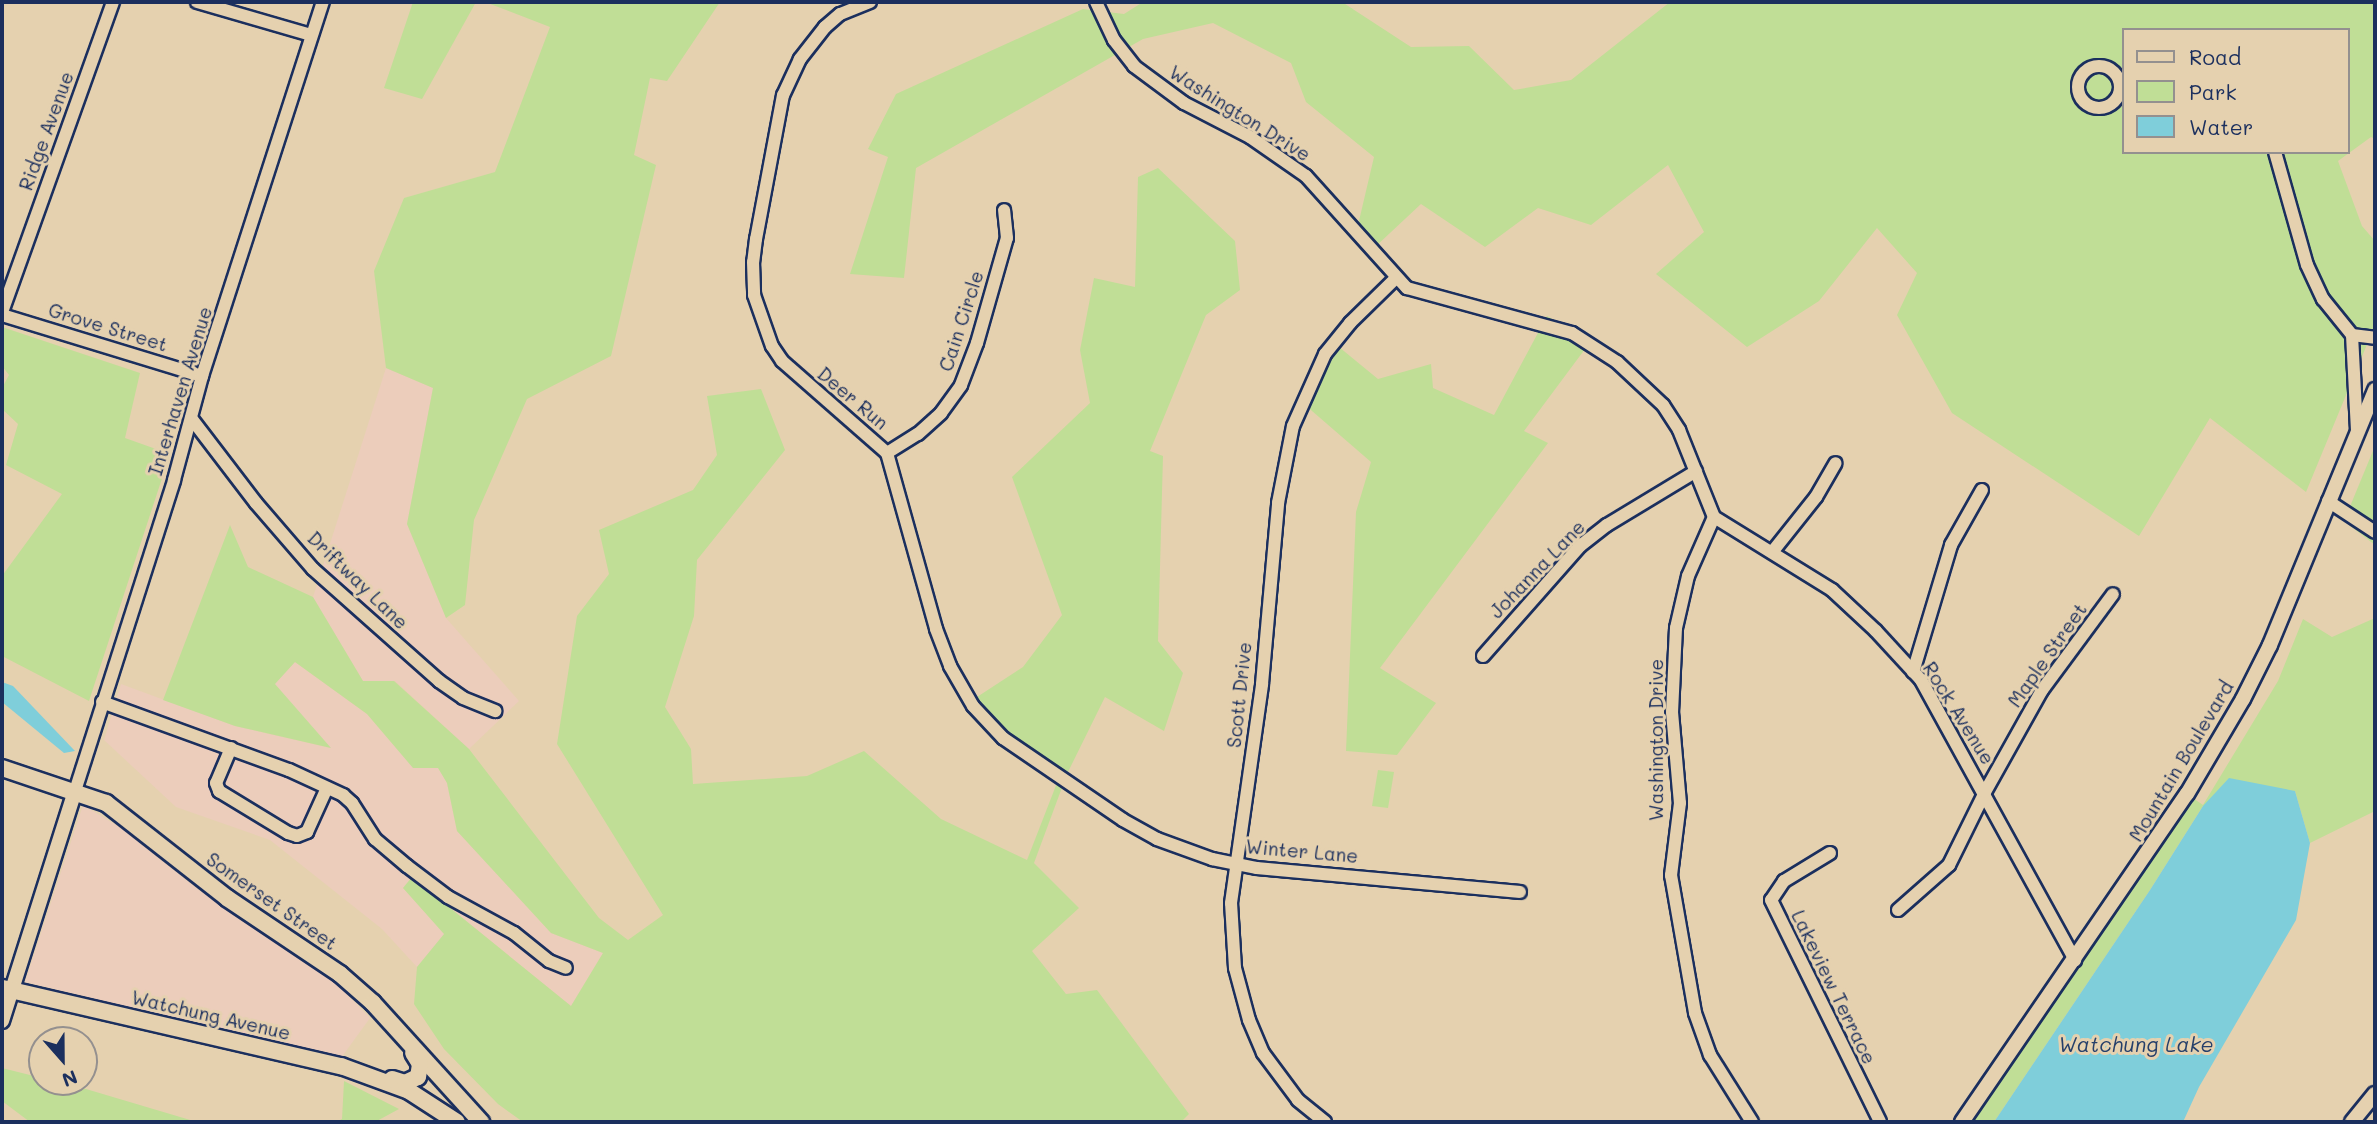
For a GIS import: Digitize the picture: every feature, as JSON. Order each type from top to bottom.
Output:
[{"type":"main road","name":"Somerset Street","points":[[2,768],[75,791],[115,809],[204,881],[340,974],[395,1028],[481,1122]]},
{"type":"main road","name":"Watchung Avenue","points":[[7,989],[341,1066],[409,1091],[457,1122]]},
{"type":"main road","points":[[341,1066],[400,1082],[415,1080],[421,1072],[420,1064],[395,1028]]},
{"type":"street","name":"Ridge Avenue","points":[[2,314],[113,2]]},
{"type":"street","points":[[197,2],[311,36]]},
{"type":"street","name":"Interhaven Avenue","points":[[75,791],[202,376],[296,93],[323,2]]},
{"type":"street","name":"Deer Run","points":[[870,2],[839,14],[825,27],[800,59],[783,94],[753,262],[758,312],[782,361],[887,453],[936,628],[960,686],[973,706],[1003,738],[1096,801]]},
{"type":"street","name":"Washington Drive","points":[[1096,2],[1114,40],[1134,66],[1184,103],[1250,137],[1306,176],[1396,278],[1416,292],[1548,324],[1592,344],[1617,362],[1663,405],[1679,430],[1714,517],[1688,576],[1676,628],[1672,712],[1680,803],[1671,876],[1695,1013],[1710,1055],[1752,1122]]},
{"type":"street","points":[[2275,154],[2307,265],[2323,299],[2352,335],[2356,362],[2357,432]]},
{"type":"street","name":"Cain Circle","points":[[887,453],[918,434],[941,414],[961,385],[977,344],[1007,238],[1004,211]]},
{"type":"street","name":"Scott Drive","points":[[1325,1122],[1291,1090],[1263,1052],[1249,1020],[1235,968],[1231,903],[1262,684],[1278,503],[1293,426],[1325,354],[1350,323],[1396,278]]},
{"type":"street","name":"Grove Street","points":[[2,314],[202,376]]},
{"type":"street","points":[[2352,335],[2375,338]]},
{"type":"street","name":"Mountain Boulevard","points":[[1962,1122],[2188,794],[2243,699],[2270,645],[2375,390]]},
{"type":"street","name":"Driftway Lane","points":[[191,418],[256,503],[313,569],[439,681],[463,698],[495,711]]},
{"type":"street","points":[[1773,551],[1816,497],[1836,463]]},
{"type":"street","name":"Johanna Lane","points":[[1483,656],[1580,546],[1606,525],[1696,471]]},
{"type":"street","points":[[1913,672],[1951,545],[1982,490]]},
{"type":"street","points":[[2328,501],[2375,532]]},
{"type":"street","name":"Rock Avenue","points":[[1714,517],[1773,551],[1832,590],[1876,631],[1913,672],[1984,792],[2075,960]]},
{"type":"street","name":"Maple Street","points":[[1898,910],[1949,865],[1984,792],[2042,690],[2113,594]]},
{"type":"street","points":[[102,702],[231,748],[327,788],[352,803],[375,839],[437,889],[478,916],[514,933],[557,966],[566,968]]},
{"type":"street","points":[[231,748],[216,783],[219,791],[288,833],[297,836],[307,832],[327,788]]},
{"type":"street","points":[[2,1021],[7,989],[75,791]]},
{"type":"street","name":"Winter Lane","points":[[1096,801],[1157,839],[1237,865],[1520,892]]},
{"type":"street","name":"Lakeview Terrace","points":[[1830,853],[1783,881],[1771,900],[1880,1122]]},
{"type":"street","points":[[2352,1122],[2375,1097]]},
{"type":"shaded area","points":[[386,368],[433,388],[407,524],[446,618],[519,701],[469,749],[395,681],[363,681],[313,597]]},
{"type":"shaded area","points":[[295,662],[367,714],[413,767],[438,767],[447,783],[457,831],[551,933],[603,953],[571,1006],[412,877],[403,888],[445,934],[417,967],[382,929],[270,840],[176,807],[104,740],[121,684],[235,726],[330,748],[274,684]]},
{"type":"shaded area","points":[[83,805],[121,828],[199,890],[335,982],[370,1018],[341,1058],[25,982]]},
{"type":"green space","points":[[413,2],[476,2],[422,99],[384,88]]},
{"type":"green space","points":[[485,2],[720,2],[667,81],[650,78],[634,155],[656,165],[611,356],[527,399],[474,520],[465,605],[446,618],[407,524],[433,388],[386,368],[374,271],[404,198],[495,172],[550,27]]},
{"type":"green space","points":[[1143,2],[1342,2],[1411,47],[1469,46],[1514,90],[1571,80],[1670,2],[2375,2],[2375,139],[2371,137],[2349,153],[2349,28],[2122,28],[2122,154],[2348,154],[2338,161],[2362,226],[2375,241],[2375,325],[2306,492],[2210,418],[2139,536],[1952,413],[1897,315],[1917,273],[1877,228],[1819,301],[1747,347],[1656,274],[1704,232],[1668,165],[1591,225],[1538,208],[1485,247],[1421,204],[1375,247],[1358,225],[1374,157],[1306,102],[1291,63],[1213,23],[1143,39],[916,168],[904,278],[850,274],[888,157],[868,149],[896,94],[1083,9],[1124,14]]},
{"type":"green space","points":[[1158,168],[1235,241],[1240,290],[1206,315],[1150,451],[1163,456],[1158,641],[1183,673],[1164,731],[1105,697],[1067,774],[1034,863],[1079,908],[1032,951],[1066,994],[1097,990],[1189,1114],[1181,1122],[523,1122],[498,1104],[444,1049],[414,1004],[417,967],[444,934],[403,888],[412,877],[571,1006],[603,953],[551,933],[457,831],[447,783],[438,768],[413,768],[367,714],[295,662],[275,684],[331,748],[235,726],[163,700],[230,525],[248,567],[313,597],[363,681],[394,681],[469,749],[599,918],[628,940],[663,915],[557,744],[577,616],[609,574],[599,530],[693,490],[717,455],[707,396],[761,389],[785,450],[697,560],[694,616],[665,707],[691,749],[693,784],[807,776],[864,751],[941,819],[1027,860],[1062,770],[1003,730],[977,697],[1023,667],[1062,615],[1012,477],[1090,403],[1080,350],[1094,278],[1135,287],[1138,177]]},
{"type":"green space","points":[[1547,316],[1591,341],[1524,431],[1548,443],[1380,668],[1436,703],[1397,755],[1346,751],[1356,512],[1371,462],[1297,398],[1328,338],[1378,379],[1431,364],[1433,388],[1494,415]]},
{"type":"green space","points":[[2,327],[140,373],[125,438],[170,454],[89,701],[2,656],[2,576],[62,494],[6,465],[18,424],[2,409],[2,388],[9,375],[2,366]]},
{"type":"green space","points":[[2375,446],[2375,545],[2344,521]]},
{"type":"green space","points":[[2375,618],[2375,811],[2310,843],[2295,791],[2203,806],[2150,890],[1994,1122],[1962,1122],[2187,794],[2203,805],[2278,681],[2303,619],[2332,637]]},
{"type":"green space","points":[[1378,770],[1394,772],[1388,808],[1372,806]]},
{"type":"green space","points":[[2,1068],[28,1074],[28,1096],[98,1096],[98,1093],[197,1122],[30,1122],[2,1101]]},
{"type":"green space","points":[[344,1081],[399,1109],[375,1122],[336,1122],[342,1119]]},
{"type":"water","points":[[2,682],[13,686],[75,751],[64,753],[2,702]]},
{"type":"water","name":"Watchung Lake","points":[[2229,778],[2295,791],[2310,843],[2296,920],[2199,1087],[2183,1122],[1994,1122],[2150,890],[2203,806]]}]
